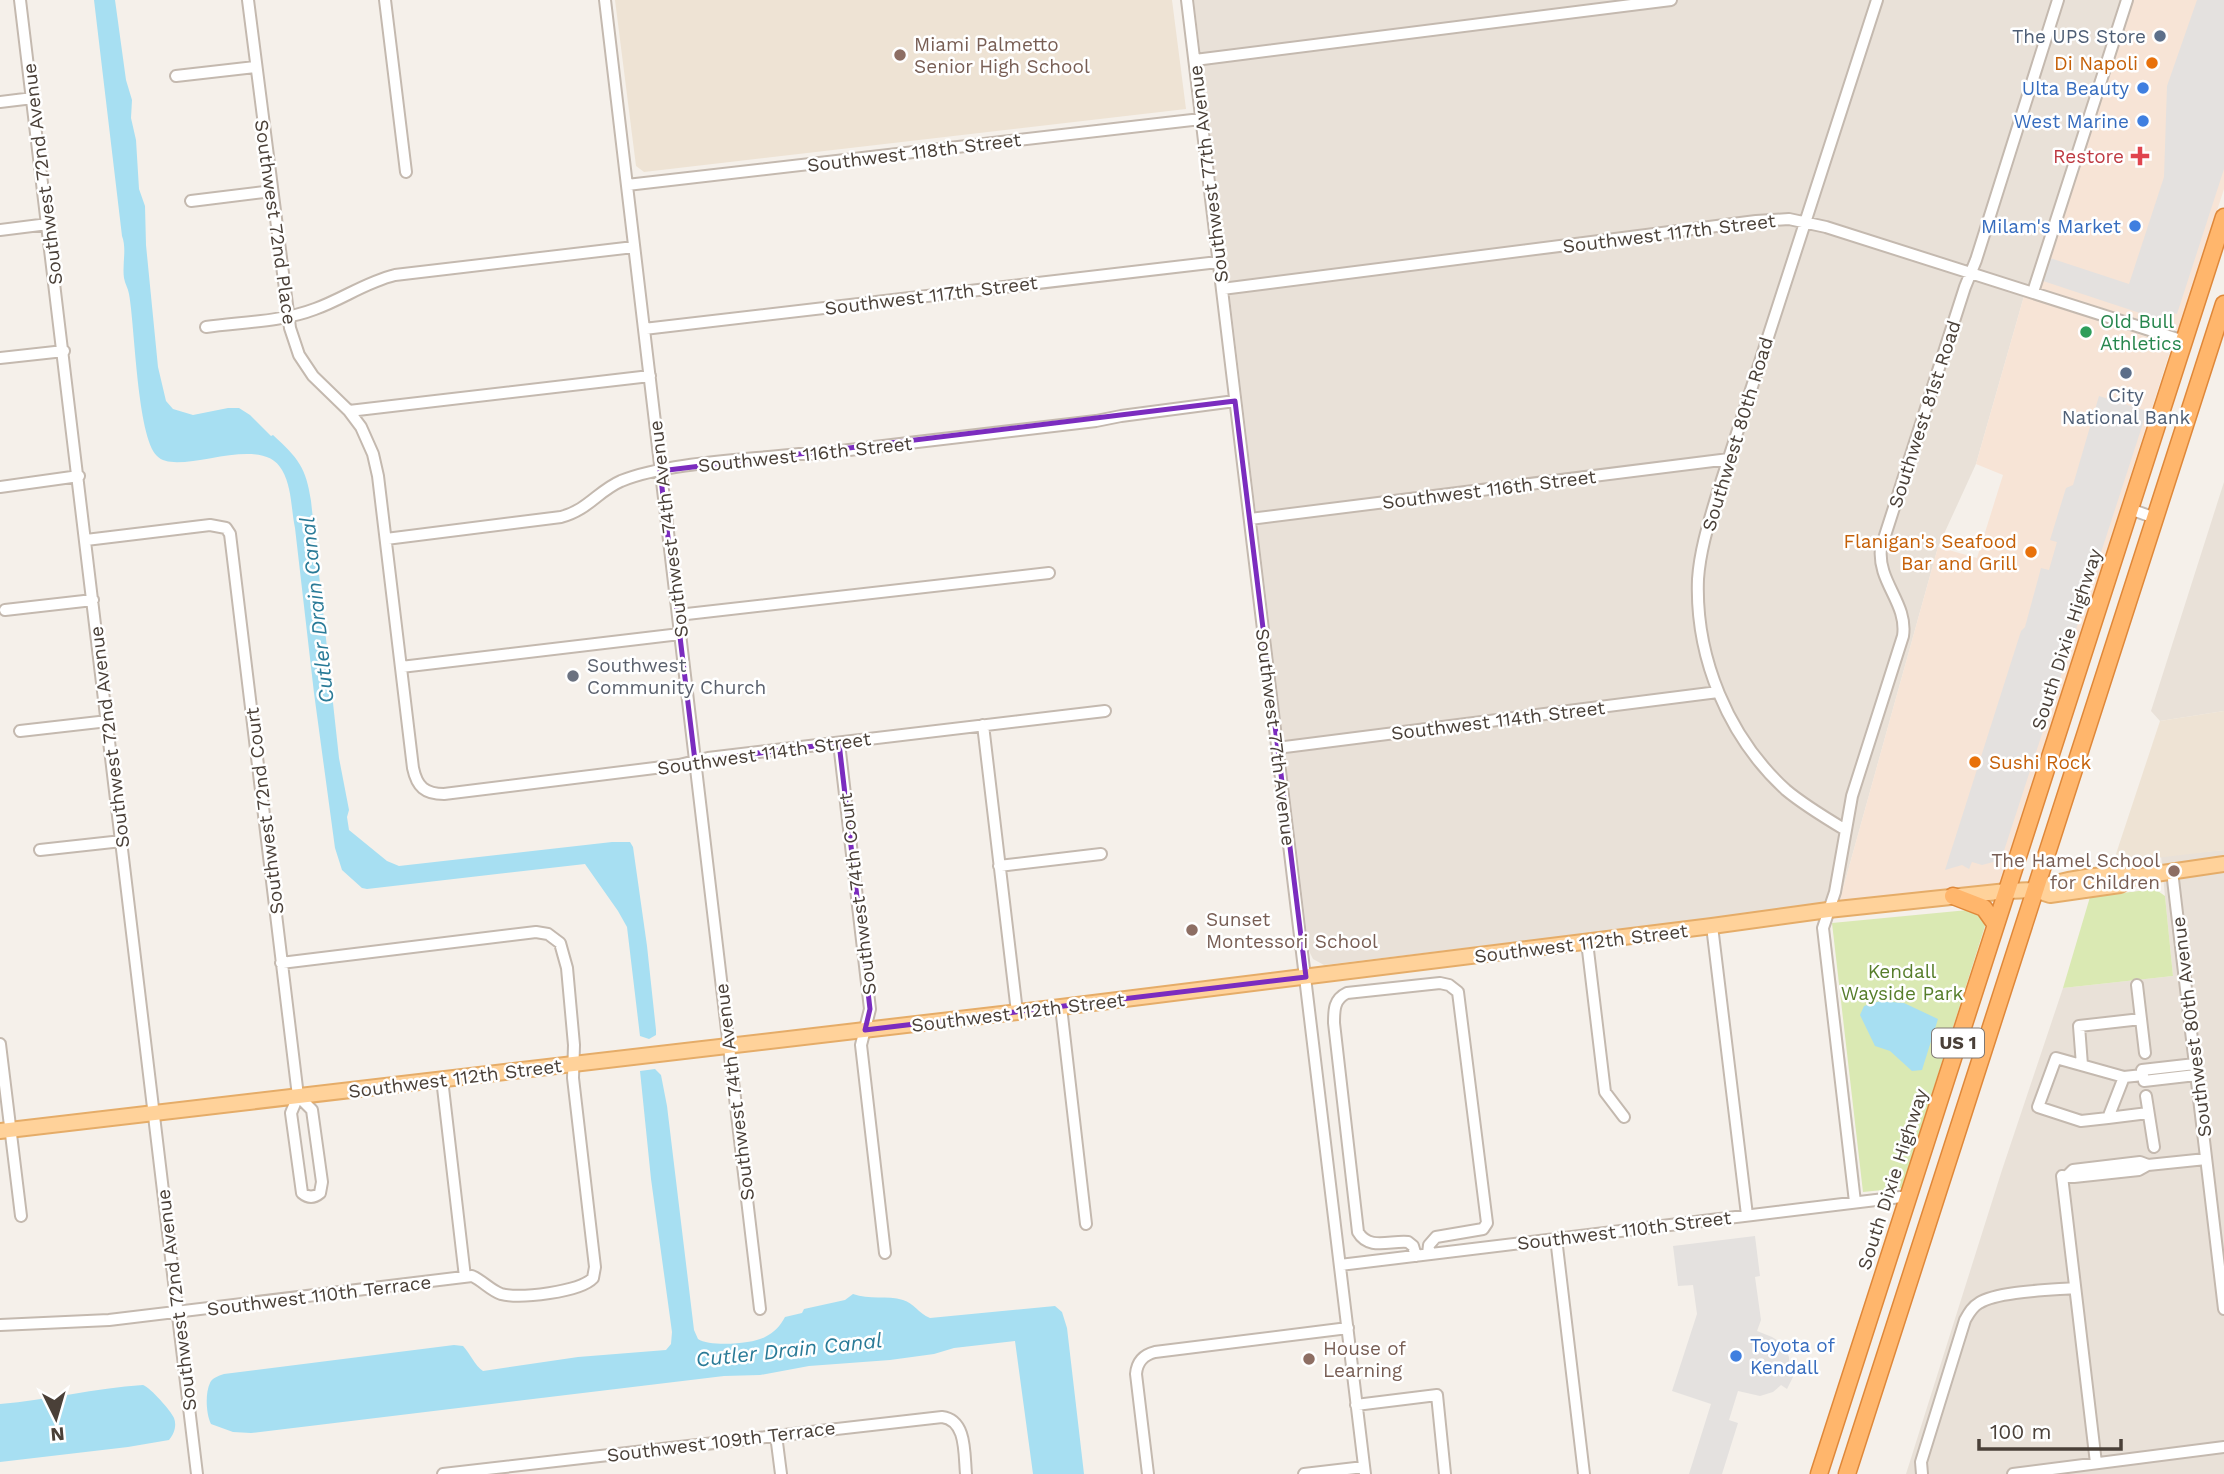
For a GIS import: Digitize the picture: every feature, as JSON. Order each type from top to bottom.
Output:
[{"type":"highway","name":"South Dixie Highway","points":[[1819,1474],[2224,217]]},
{"type":"highway","name":"US 1","points":[[1847,1474],[2224,304]]},
{"type":"highway","points":[[2184,341],[2191,345],[2197,359],[2195,394]]},
{"type":"highway","points":[[1953,896],[1984,908],[1996,925]]},
{"type":"highway","points":[[1909,1196],[1937,1194]]},
{"type":"main road","name":"Southwest 112th Street","points":[[5,1130],[729,1047],[1828,910],[2035,890],[2054,882],[2122,874],[2135,877],[2224,864]]},
{"type":"street","name":"Southwest 72nd Avenue","points":[[20,0],[197,1474]]},
{"type":"street","name":"Southwest 72nd Place","points":[[248,0],[288,316],[295,345],[305,366],[349,411],[361,427],[373,454],[386,539],[413,768],[423,790]]},
{"type":"street","points":[[385,0],[406,172]]},
{"type":"street","name":"Southwest 74th Avenue","points":[[605,0],[760,1309]]},
{"type":"street","name":"Southwest 77th Avenue","points":[[1187,0],[1364,1471]]},
{"type":"street","points":[[1195,60],[1671,0]]},
{"type":"street","name":"Southwest 80th Road","points":[[1844,829],[1800,801],[1768,771],[1737,729],[1718,692],[1701,631],[1698,579],[1706,532],[1877,0]]},
{"type":"street","name":"Southwest 81st Road","points":[[1855,1202],[1823,928],[1835,891],[1852,796],[1904,629],[1902,615],[1882,571],[1881,548],[2058,0]]},
{"type":"street","points":[[2033,292],[2127,0]]},
{"type":"street","points":[[176,76],[255,67]]},
{"type":"street","points":[[0,102],[33,98]]},
{"type":"street","name":"Southwest 118th Street","points":[[627,185],[1201,119]]},
{"type":"street","points":[[191,201],[272,191]]},
{"type":"street","name":"Southwest 117th Street","points":[[1222,289],[1789,219],[2033,292],[2184,341]]},
{"type":"street","points":[[0,230],[48,224]]},
{"type":"street","points":[[206,327],[313,310],[368,283],[395,275],[634,247]]},
{"type":"street","name":"Southwest 117th Street","points":[[644,329],[1218,262]]},
{"type":"street","points":[[0,358],[64,351]]},
{"type":"street","points":[[349,411],[650,376]]},
{"type":"street","name":"Southwest 116th Street","points":[[386,539],[561,517],[579,511],[620,482],[675,468],[1096,421],[1236,401]]},
{"type":"street","name":"Southwest 116th Street","points":[[1250,519],[1729,459]]},
{"type":"street","points":[[0,486],[79,476]]},
{"type":"street","points":[[2130,509],[2155,517]]},
{"type":"street","name":"Southwest 72nd Court","points":[[86,540],[210,525],[226,528],[230,534],[298,1096],[291,1113],[299,1182],[302,1193],[310,1197],[320,1193],[322,1182],[313,1110],[298,1096]]},
{"type":"street","points":[[678,615],[1049,573]]},
{"type":"street","points":[[5,610],[93,600]]},
{"type":"street","points":[[401,667],[680,634]]},
{"type":"street","name":"Southwest 114th Street","points":[[1277,748],[1718,692]]},
{"type":"street","name":"Southwest 114th Street","points":[[423,790],[444,794],[1105,711]]},
{"type":"street","points":[[20,731],[108,721]]},
{"type":"street","points":[[983,725],[1017,1012]]},
{"type":"street","name":"Southwest 74th Court","points":[[839,743],[870,1009],[861,1045],[885,1253]]},
{"type":"street","points":[[40,850],[122,841]]},
{"type":"street","points":[[999,866],[1101,854]]},
{"type":"street","name":"Southwest 80th Avenue","points":[[2172,871],[2206,1159],[2219,1217],[2224,1309]]},
{"type":"street","points":[[1712,926],[1747,1215]]},
{"type":"street","points":[[281,963],[536,932],[548,934],[560,943],[566,968],[574,1045],[573,1064],[595,1267],[589,1283],[576,1289],[513,1295],[498,1293],[472,1276],[465,1278],[442,1079]]},
{"type":"street","points":[[1587,942],[1605,1093],[1624,1117]]},
{"type":"street","points":[[1440,984],[1449,985],[1458,992],[1487,1220],[1483,1229],[1463,1232],[1436,1237],[1422,1255],[1404,1241],[1370,1243],[1358,1232],[1334,1023],[1335,1005],[1347,993],[1440,984]]},
{"type":"street","points":[[2137,985],[2145,1053]]},
{"type":"street","points":[[1061,1007],[1086,1224]]},
{"type":"street","points":[[2082,1065],[2078,1026],[2141,1019]]},
{"type":"street","points":[[0,1044],[5,1130],[21,1216]]},
{"type":"street","points":[[2148,1113],[2081,1121],[2038,1107],[2056,1058],[2124,1077],[2196,1070]]},
{"type":"street","points":[[2108,1118],[2124,1077]]},
{"type":"street","points":[[2146,1096],[2154,1147]]},
{"type":"street","points":[[2096,1464],[2075,1288],[2065,1175],[2074,1177],[2139,1170],[2148,1165],[2206,1159]]},
{"type":"street","name":"Southwest 110th Street","points":[[1340,1265],[1909,1196]]},
{"type":"street","points":[[1461,1250],[1463,1232]]},
{"type":"street","points":[[1556,1238],[1584,1474]]},
{"type":"street","name":"Southwest 110th Terrace","points":[[0,1325],[86,1322],[465,1278]]},
{"type":"street","points":[[1922,1474],[1921,1462],[1965,1320],[1971,1310],[1978,1303],[1997,1297],[2075,1288]]},
{"type":"street","points":[[1148,1474],[1136,1380],[1136,1369],[1140,1360],[1155,1352],[1348,1328]]},
{"type":"street","points":[[1356,1405],[1437,1395],[1446,1474]]},
{"type":"street","name":"Southwest 109th Terrace","points":[[443,1474],[932,1417],[948,1418],[956,1424],[962,1438],[966,1474]]},
{"type":"street","points":[[776,1435],[781,1474]]},
{"type":"street","points":[[2013,1474],[2224,1447]]},
{"type":"street","points":[[1304,1474],[1364,1471]]},
{"type":"highlighted area","points":[[1235,401],[1306,977],[865,1030],[870,1009],[839,743],[695,761],[660,471]]},
{"type":"shaded area","name":"Miami Palmetto Senior High School","points":[[615,0],[1172,0],[1186,109],[644,172],[636,166]]},
{"type":"shaded area","points":[[1194,0],[2121,0],[2030,286],[2024,296],[1976,464],[1938,547],[1839,903],[1324,965],[1313,959],[1309,951]]},
{"type":"shaded area","points":[[2121,0],[2224,0],[2224,189],[2178,331],[2030,286]]},
{"type":"shaded area","points":[[2197,0],[2224,0],[2224,169],[2177,314],[2168,312],[2164,321],[2043,281],[2050,258],[2129,284],[2164,177],[2167,86]]},
{"type":"shaded area","points":[[2024,296],[2172,345],[2001,884],[1839,903],[1938,547],[1977,558],[2003,475],[1976,464]]},
{"type":"shaded area","points":[[2099,396],[2147,411],[2001,860],[1982,865],[1972,862],[1969,869],[1962,865],[1945,870],[2021,631],[2025,627],[2041,568],[2049,570],[2057,542],[2050,540],[2066,488],[2073,485]]},
{"type":"shaded area","points":[[2224,482],[2224,711],[2160,721],[2151,711]]},
{"type":"shaded area","points":[[2224,711],[2224,850],[2113,863],[2160,721]]},
{"type":"shaded area","points":[[2224,850],[2224,1474],[1906,1474],[2063,988],[2173,976],[2161,856]]},
{"type":"shaded area","points":[[1827,938],[1831,938],[1860,1181],[1857,1181]]},
{"type":"shaded area","name":"Toyota of Kendall","points":[[1755,1236],[1760,1276],[1755,1277],[1761,1320],[1757,1331],[1783,1344],[1789,1357],[1789,1365],[1795,1366],[1794,1375],[1787,1389],[1781,1385],[1773,1392],[1760,1396],[1738,1391],[1729,1420],[1738,1423],[1722,1474],[1689,1474],[1711,1404],[1672,1391],[1697,1314],[1693,1285],[1678,1286],[1673,1246]]},
{"type":"green space","points":[[2155,889],[2165,896],[2173,976],[2063,988],[2090,897]]},
{"type":"green space","name":"Kendall Wayside Park","points":[[1968,910],[1979,915],[1985,926],[1902,1188],[1863,1192],[1832,923]]},
{"type":"water","name":"Cutler Drain Canal","points":[[94,0],[115,0],[126,80],[132,100],[131,118],[136,140],[139,189],[145,206],[146,245],[158,367],[166,401],[173,409],[193,415],[239,408],[289,450],[300,464],[306,480],[311,501],[339,758],[349,810],[349,830],[387,861],[399,866],[630,842],[633,847],[647,946],[656,1030],[656,1035],[649,1039],[640,1036],[627,927],[585,864],[367,889],[362,888],[342,870],[335,848],[295,528],[289,491],[282,470],[271,459],[257,454],[168,461],[157,456],[150,445],[141,405],[129,294],[124,278],[124,246]]},
{"type":"water","points":[[1880,1001],[1904,1003],[1938,1019],[1922,1070],[1912,1071],[1890,1051],[1875,1046],[1860,1015],[1864,1006]]},
{"type":"water","name":"Cutler Drain Canal","points":[[655,1069],[661,1075],[667,1106],[694,1330],[698,1339],[721,1344],[759,1339],[774,1331],[785,1317],[802,1313],[804,1309],[845,1300],[853,1294],[903,1300],[930,1318],[1055,1306],[1062,1312],[1067,1328],[1084,1474],[1033,1474],[1015,1341],[954,1348],[934,1354],[890,1360],[809,1366],[760,1375],[724,1376],[251,1433],[233,1432],[211,1424],[207,1404],[208,1387],[212,1380],[224,1374],[454,1345],[463,1346],[483,1371],[578,1357],[666,1350],[671,1344],[672,1332],[651,1179],[640,1071]]},
{"type":"water","points":[[143,1385],[151,1390],[174,1418],[174,1430],[169,1440],[0,1462],[0,1404]]},
{"type":"place","name":"The UPS Store","points":[[2160,36]]},
{"type":"place","name":"Miami Palmetto Senior High School","points":[[900,55]]},
{"type":"place","name":"Di Napoli","points":[[2152,63]]},
{"type":"place","name":"Ulta Beauty","points":[[2143,88]]},
{"type":"place","name":"West Marine","points":[[2143,121]]},
{"type":"place","name":"Restore","points":[[2140,156]]},
{"type":"place","name":"Milam's Market","points":[[2135,226]]},
{"type":"place","name":"Old Bull Athletics","points":[[2086,332]]},
{"type":"place","name":"City National Bank","points":[[2126,373]]},
{"type":"place","name":"Flanigan's Seafood Bar and Grill","points":[[2031,552]]},
{"type":"place","name":"Southwest Community Church","points":[[573,676]]},
{"type":"place","name":"Sushi Rock","points":[[1975,762]]},
{"type":"place","name":"The Hamel School for Children","points":[[2174,871]]},
{"type":"place","name":"Sunset Montessori School","points":[[1192,930]]},
{"type":"place","name":"Toyota of Kendall","points":[[1736,1356]]},
{"type":"place","name":"House of Learning","points":[[1309,1359]]}]
